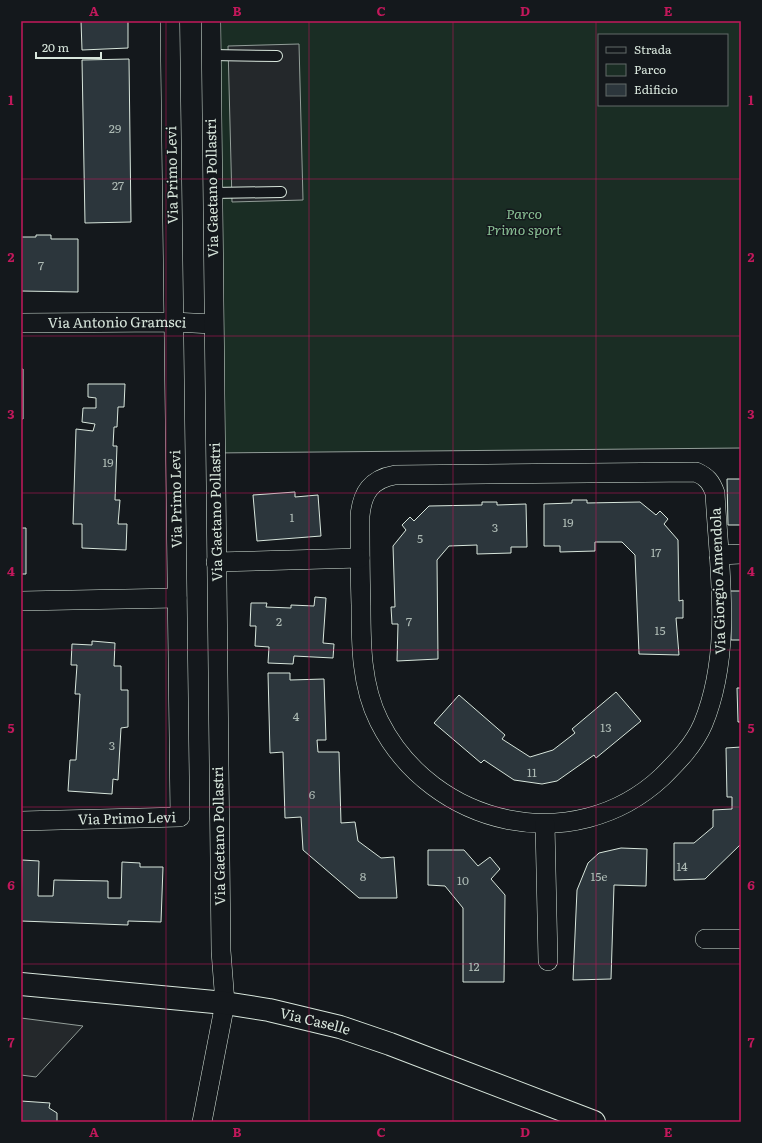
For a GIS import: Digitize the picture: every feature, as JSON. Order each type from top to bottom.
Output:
[{"type":"street","name":"Via Primo Levi","points":[[21,821],[180,817],[170,21]]},
{"type":"street","name":"Via Gaetano Pollastri","points":[[202,1122],[225,1003],[221,951],[213,324],[211,21]]},
{"type":"street","name":"Via Antonio Gramsci","points":[[21,323],[173,322],[213,324]]},
{"type":"street","name":"Via Giorgio Amendola","points":[[696,472],[704,476],[711,483],[715,493],[719,555],[720,662],[714,691],[703,724],[694,740],[672,767],[645,792],[596,817],[545,824],[510,819],[461,804],[425,781],[413,769],[389,738],[379,720],[364,674],[362,657],[360,558],[361,502],[371,485],[386,477],[410,475],[696,472]]},
{"type":"street","points":[[719,555],[741,554]]},
{"type":"street","points":[[216,562],[360,558]]},
{"type":"street","points":[[21,601],[177,598]]},
{"type":"street","points":[[545,824],[548,961]]},
{"type":"street","points":[[705,939],[741,939]]},
{"type":"street","name":"Via Caselle","points":[[21,984],[225,1003],[268,1010],[340,1027],[397,1047],[594,1122]]},
{"type":"lane","points":[[211,55],[277,56]]},
{"type":"lane","points":[[212,193],[281,192]]},
{"type":"green space","name":"Parco Primo sport","points":[[208,21],[741,21],[741,448],[214,453]]},
{"type":"shaded area","points":[[299,44],[303,200],[232,202],[228,46]]},
{"type":"shaded area","points":[[21,1018],[83,1026],[36,1077],[21,1075]]},
{"type":"building","points":[[81,21],[128,21],[128,48],[82,50]]},
{"type":"building","points":[[129,59],[131,222],[85,223],[82,60]]},
{"type":"building","points":[[36,235],[51,235],[51,239],[78,239],[78,292],[21,291],[21,237],[36,237]]},
{"type":"building","points":[[21,369],[23,369],[23,419],[21,419]]},
{"type":"building","points":[[88,384],[125,384],[124,407],[118,407],[117,427],[114,427],[113,446],[117,446],[115,500],[120,500],[118,524],[127,524],[126,550],[82,548],[82,524],[73,524],[76,429],[93,431],[95,424],[82,422],[83,408],[96,408],[96,398],[88,397]]},
{"type":"building","points":[[727,479],[741,479],[741,525],[728,525]]},
{"type":"building","points":[[295,492],[295,497],[318,495],[321,536],[257,541],[253,495]]},
{"type":"building","points":[[572,500],[587,500],[587,503],[640,502],[656,515],[660,511],[668,519],[664,524],[678,540],[679,601],[683,600],[683,618],[676,618],[679,655],[639,654],[635,555],[622,542],[595,542],[595,551],[560,552],[560,546],[544,546],[544,504],[572,503]]},
{"type":"building","points":[[482,502],[497,502],[497,505],[526,504],[527,547],[511,547],[511,553],[477,554],[477,545],[449,546],[437,560],[438,659],[397,661],[398,624],[392,624],[391,607],[395,607],[393,546],[406,530],[402,525],[410,517],[414,521],[429,506],[482,505]]},
{"type":"building","points":[[21,528],[26,528],[26,574],[21,574]]},
{"type":"building","points":[[730,591],[741,591],[741,640],[731,640]]},
{"type":"building","points":[[315,597],[326,598],[323,643],[334,644],[333,658],[294,656],[293,664],[268,663],[269,647],[255,646],[256,626],[250,626],[251,603],[267,603],[266,607],[291,608],[291,605],[314,606]]},
{"type":"building","points":[[92,641],[115,643],[114,666],[121,666],[121,690],[128,690],[128,727],[121,728],[118,780],[113,779],[112,794],[68,791],[70,760],[76,760],[80,694],[75,694],[77,665],[71,665],[72,644],[92,645]]},
{"type":"building","points":[[268,673],[290,673],[290,680],[324,679],[326,740],[317,740],[318,752],[339,752],[341,823],[355,822],[358,841],[381,858],[394,857],[397,898],[359,898],[303,850],[301,817],[285,818],[283,752],[270,753]]},
{"type":"building","points":[[737,688],[741,688],[741,722],[738,722]]},
{"type":"building","points":[[616,692],[641,721],[596,758],[594,755],[557,781],[542,784],[514,780],[484,760],[481,763],[434,723],[459,695],[505,735],[502,739],[530,757],[553,750],[575,733],[572,729]]},
{"type":"building","points":[[741,747],[741,844],[705,879],[674,880],[674,843],[694,843],[713,827],[713,810],[732,809],[732,797],[727,797],[726,748]]},
{"type":"building","points":[[621,848],[647,849],[646,886],[614,885],[611,979],[573,980],[577,890],[588,863],[599,853]]},
{"type":"building","points":[[428,850],[464,850],[478,866],[490,857],[500,869],[491,879],[505,895],[504,982],[463,982],[463,908],[445,886],[428,885]]},
{"type":"building","points":[[22,860],[39,861],[38,896],[53,896],[54,880],[108,881],[108,898],[121,898],[122,862],[140,863],[140,867],[163,867],[161,922],[128,921],[128,925],[21,921]]},
{"type":"building","points":[[21,1101],[50,1103],[49,1108],[57,1113],[57,1122],[21,1122]]}]
